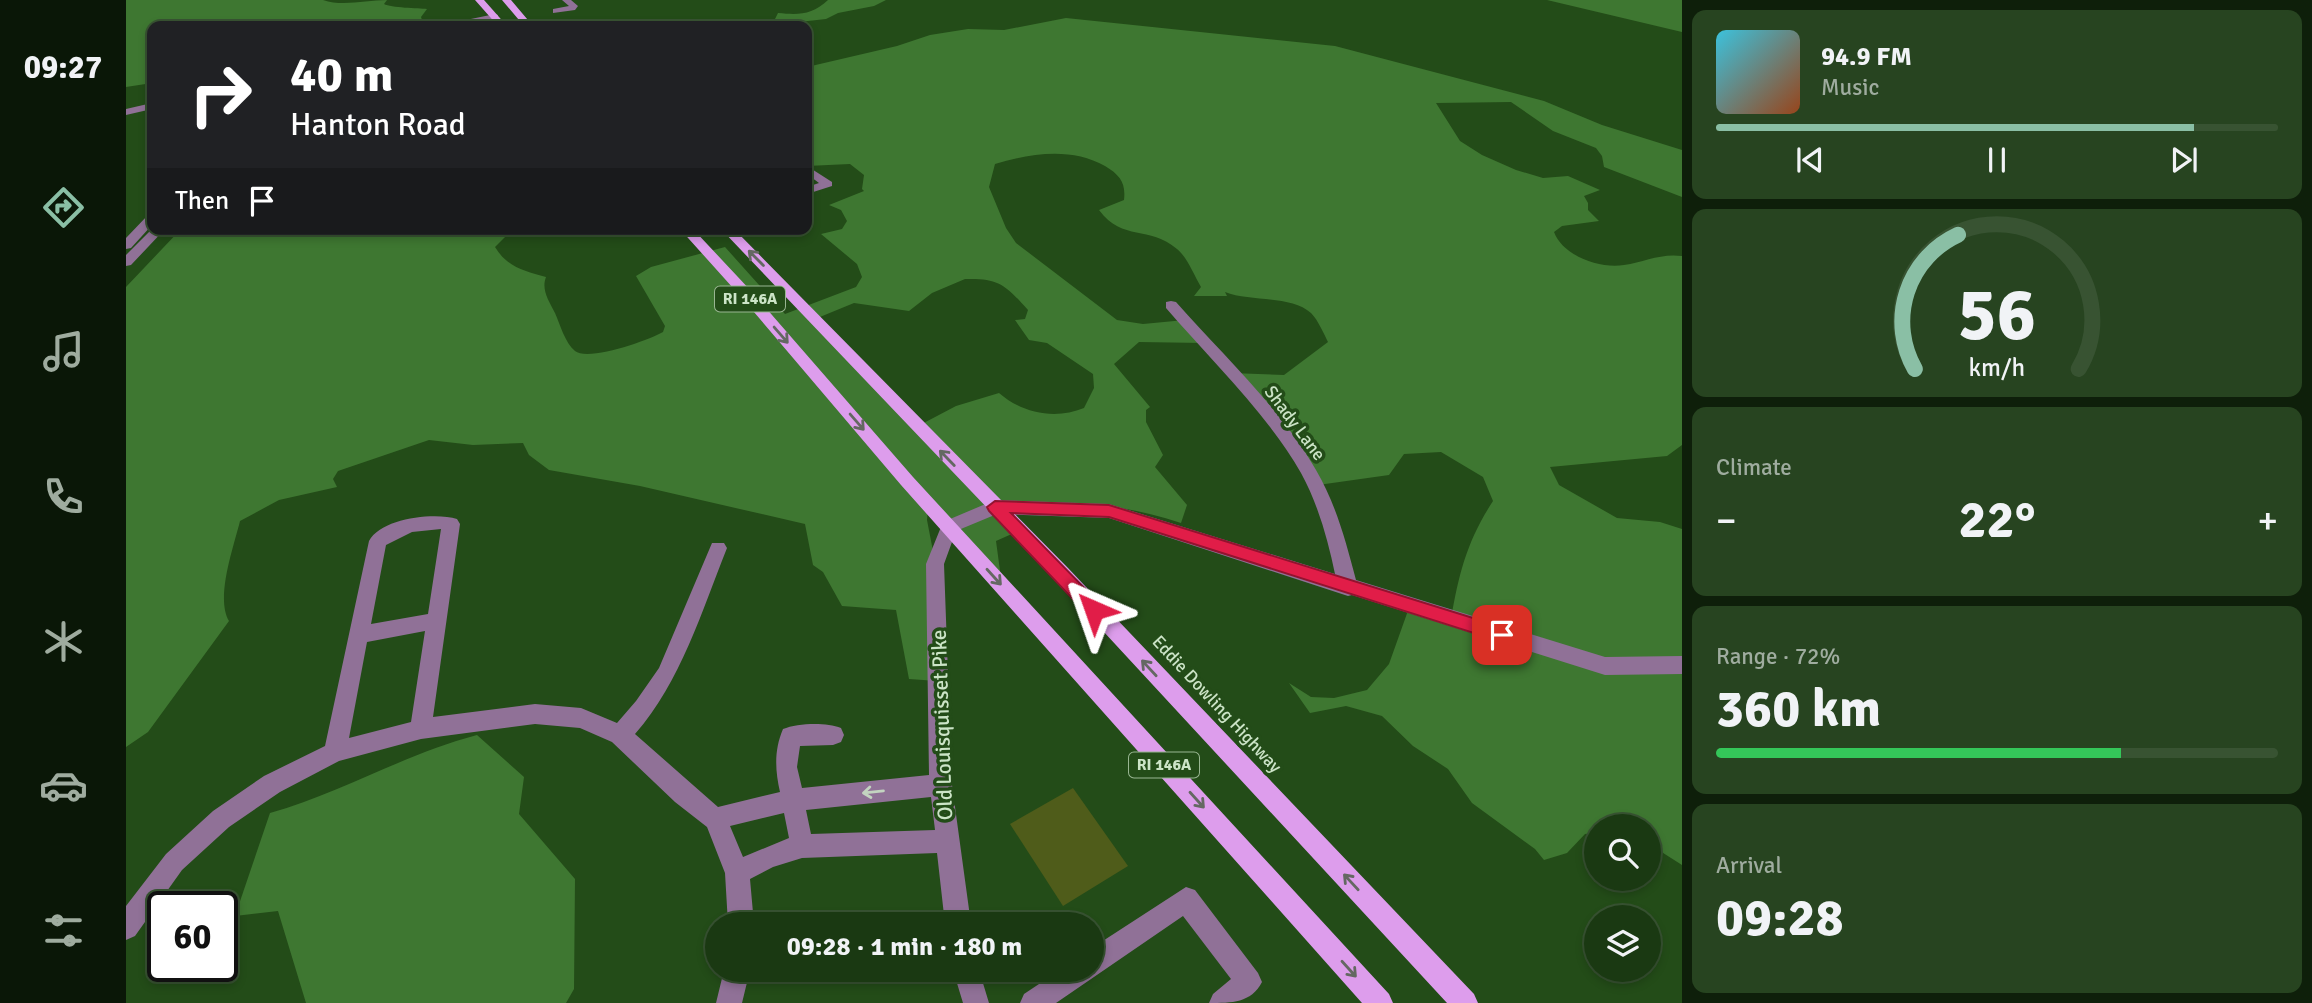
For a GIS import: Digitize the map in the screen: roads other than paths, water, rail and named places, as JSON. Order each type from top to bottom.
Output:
[{"type":"main road","points":[[479,0],[499,21]]},
{"type":"main road","points":[[506,0],[525,21]]},
{"type":"main road","name":"RI 146A","points":[[691,235],[949,527],[1380,1003]]},
{"type":"main road","name":"Eddie Dowling Highway","points":[[733,235],[1465,1003]]},
{"type":"street","points":[[556,11],[574,6],[566,0]]},
{"type":"street","points":[[474,21],[495,17]]},
{"type":"street","points":[[127,112],[147,107]]},
{"type":"street","points":[[812,173],[828,184],[812,189]]},
{"type":"street","points":[[130,223],[147,221]]},
{"type":"street","points":[[126,244],[147,224]]},
{"type":"street","points":[[126,262],[153,235]]},
{"type":"street","name":"Shady Lane","points":[[1171,305],[1276,425],[1309,472],[1335,533],[1348,588]]},
{"type":"street","points":[[949,527],[995,507],[1109,511],[1348,588],[1605,666],[1682,665]]},
{"type":"street","points":[[335,752],[378,541],[391,530],[439,522],[451,524],[421,729]]},
{"type":"street","name":"Old Louisquisset Pike","points":[[949,527],[935,564],[941,785],[956,912]]},
{"type":"street","points":[[620,735],[644,708],[667,673],[718,548]]},
{"type":"street","points":[[359,635],[436,621]]},
{"type":"street","points":[[126,927],[174,862],[221,820],[272,784],[335,752],[421,729],[535,714],[581,718],[620,735],[715,820],[737,873],[740,912]]},
{"type":"street","points":[[802,846],[786,767],[791,736],[833,735]]},
{"type":"street","points":[[715,820],[750,808],[793,799],[941,785]]},
{"type":"street","points":[[737,873],[768,856],[802,846],[947,841]]},
{"type":"street","points":[[1104,955],[1186,899],[1249,982],[1222,1003]]},
{"type":"street","points":[[729,1003],[734,982]]},
{"type":"street","points":[[970,982],[976,1003]]},
{"type":"street","points":[[1033,1003],[1064,982]]}]
